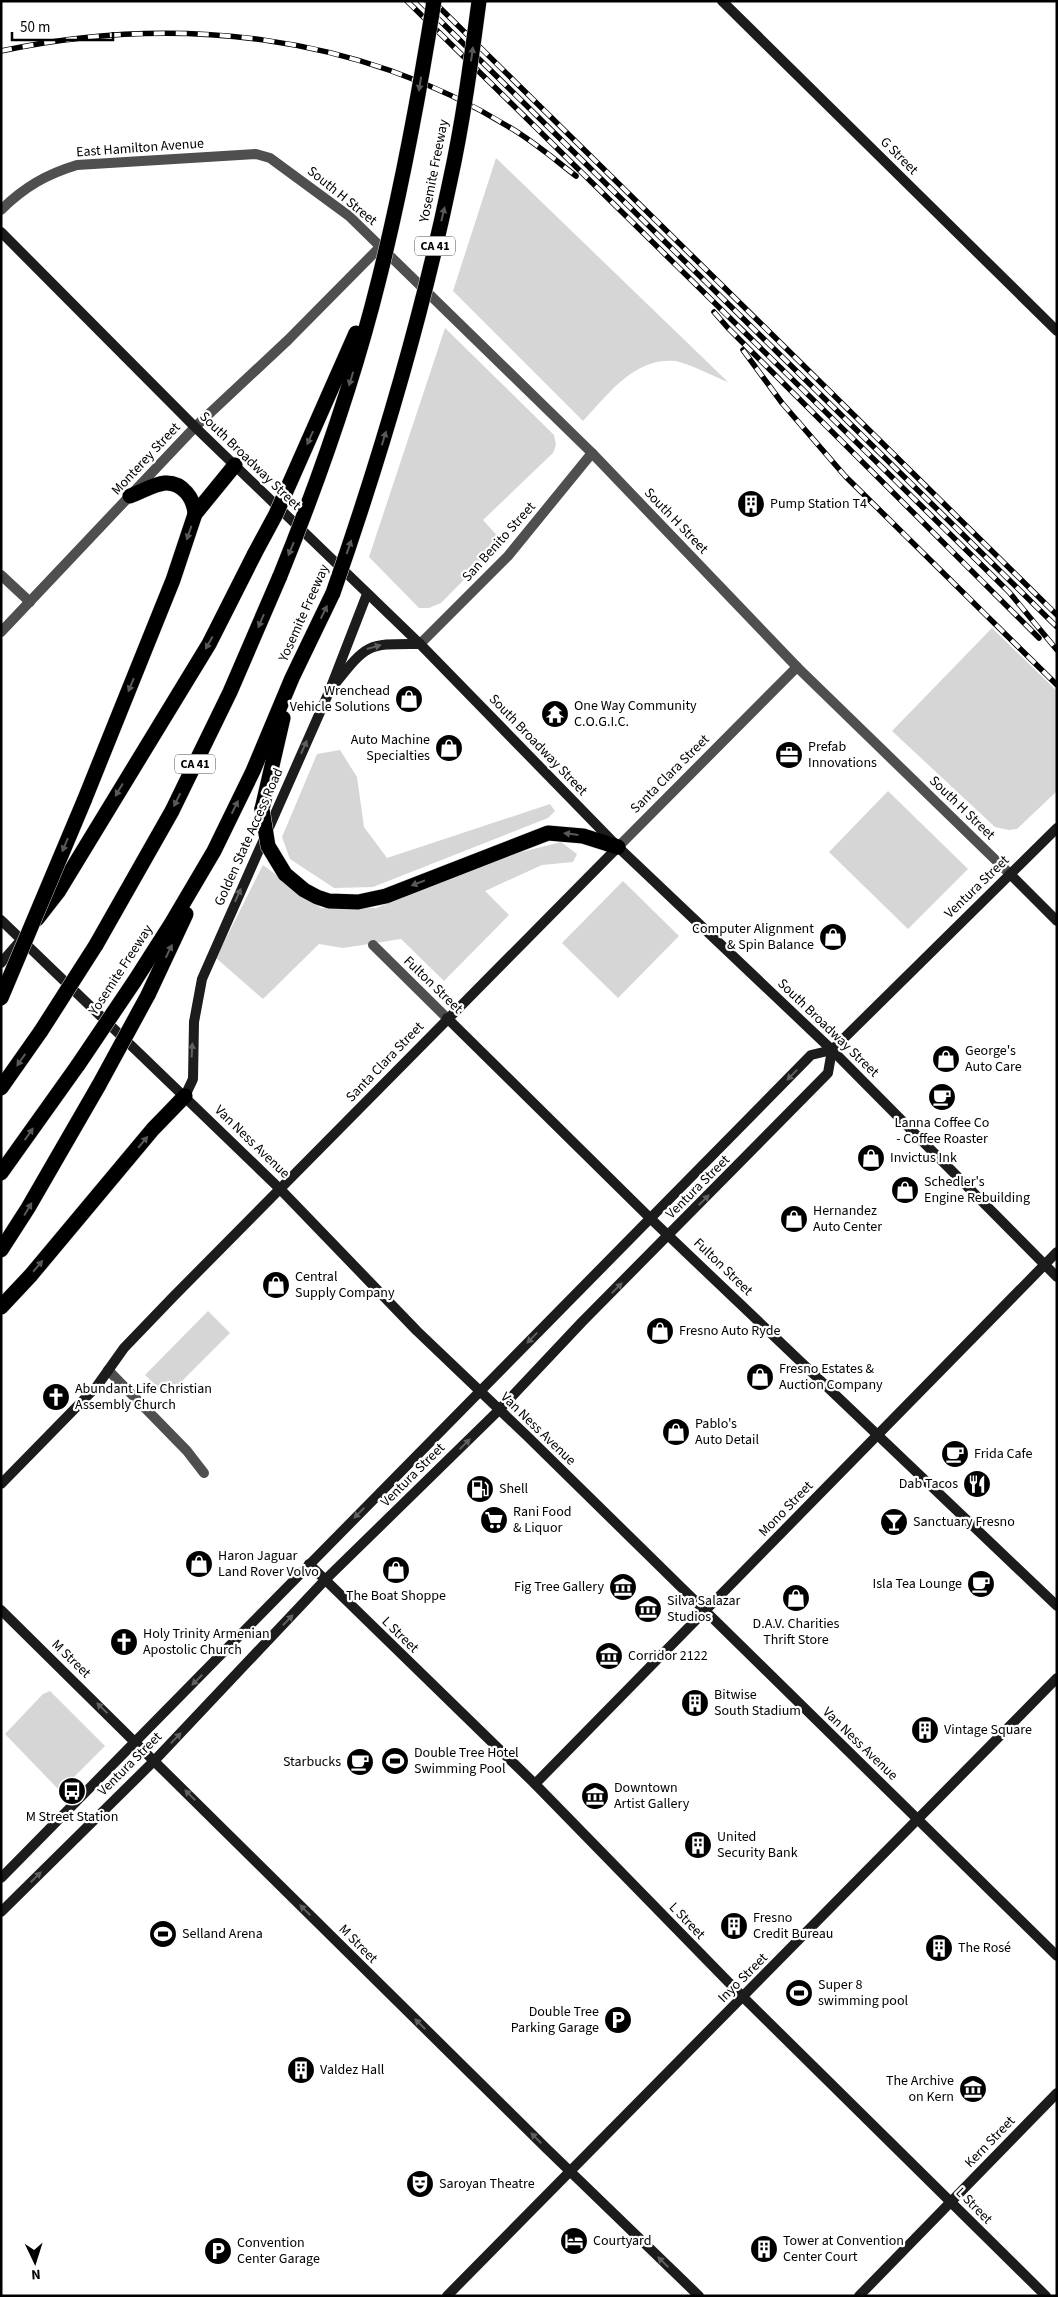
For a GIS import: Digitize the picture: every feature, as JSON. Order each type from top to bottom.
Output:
[{"type":"highway","name":"CA 41","points":[[1,1088],[41,1031],[96,945],[172,811],[230,692],[280,576],[329,446],[379,282],[406,162],[434,1]]},
{"type":"highway","name":"Yosemite Freeway","points":[[1,1174],[134,982],[214,851],[253,771],[292,678],[333,593],[390,419],[430,270],[450,180],[479,1]]},
{"type":"highway","points":[[22,940],[58,892],[209,644],[276,514],[379,282]]},
{"type":"highway","points":[[1,998],[173,580],[195,514],[235,465]]},
{"type":"highway","points":[[130,496],[163,483],[174,484],[189,495],[194,504],[195,514]]},
{"type":"highway","points":[[292,678],[262,809],[268,846],[285,874],[304,890],[317,897],[329,901],[358,902],[386,896],[548,834],[583,836],[618,847]]},
{"type":"highway","points":[[1,1250],[28,1208],[148,995],[183,923],[214,851]]},
{"type":"highway","points":[[1,1308],[31,1275],[153,1129],[185,1096]]},
{"type":"street","name":"G Street","points":[[722,1],[1057,331]]},
{"type":"street","name":"East Hamilton Avenue","points":[[1,210],[17,194],[34,182],[55,172],[77,165],[264,155]]},
{"type":"street","name":"South H Street","points":[[264,155],[349,216],[592,453],[797,667],[1057,921]]},
{"type":"street","name":"South Broadway Street","points":[[1,232],[196,427],[420,644],[618,847],[832,1050],[1057,1277]]},
{"type":"street","name":"Monterey Street","points":[[1,632],[196,427],[288,340],[380,247]]},
{"type":"street","name":"San Benito Street","points":[[420,644],[508,556],[592,453]]},
{"type":"street","points":[[1,575],[30,602]]},
{"type":"street","name":"Golden State Access Road","points":[[185,1096],[193,1079],[194,1022],[202,979],[329,692],[367,594]]},
{"type":"street","points":[[329,692],[364,650],[374,645],[420,644]]},
{"type":"street","name":"Santa Clara Street","points":[[1,1484],[97,1386],[124,1348],[281,1190],[447,1018],[797,667]]},
{"type":"street","name":"Ventura Street","points":[[1,1878],[137,1742],[309,1564],[811,1055],[832,1050],[1057,828]]},
{"type":"street","name":"Van Ness Avenue","points":[[1,920],[281,1190],[417,1331],[1057,1956]]},
{"type":"street","points":[[1,963],[22,940]]},
{"type":"street","name":"Fulton Street","points":[[372,945],[651,1219],[1057,1606]]},
{"type":"street","name":"Ventura Street","points":[[1,1912],[155,1760],[325,1580],[500,1410],[582,1322],[828,1073],[832,1050]]},
{"type":"street","name":"Mono Street","points":[[535,1784],[1057,1252]]},
{"type":"street","points":[[108,1370],[187,1451],[204,1473]]},
{"type":"street","name":"L Street","points":[[309,1564],[535,1784],[743,1997],[1046,2296]]},
{"type":"street","name":"M Street","points":[[1,1610],[699,2296]]},
{"type":"street","name":"Inyo Street","points":[[447,2296],[1057,1678]]},
{"type":"street","name":"Kern Street","points":[[859,2296],[1057,2093]]},
{"type":"shaded area","points":[[496,158],[728,382],[679,362],[659,362],[646,365],[622,380],[583,421],[453,291]]},
{"type":"shaded area","points":[[445,328],[554,435],[556,445],[553,453],[483,520],[502,541],[441,603],[429,608],[419,608],[369,557]]},
{"type":"shaded area","points":[[992,628],[1057,691],[1057,791],[1017,829],[1009,830],[995,827],[892,731]]},
{"type":"shaded area","points":[[340,750],[357,777],[364,827],[387,858],[550,804],[555,811],[548,818],[373,887],[334,888],[290,859],[282,837],[317,754]]},
{"type":"shaded area","points":[[888,791],[968,869],[908,929],[829,852]]},
{"type":"shaded area","points":[[561,842],[577,854],[573,862],[542,865],[485,891],[509,915],[444,981],[401,939],[343,948],[319,944],[263,999],[216,958],[263,865],[321,908],[376,908],[506,856]]},
{"type":"shaded area","points":[[623,881],[679,936],[618,998],[562,943]]},
{"type":"shaded area","points":[[208,1311],[230,1333],[167,1396],[145,1375]]},
{"type":"shaded area","points":[[50,1691],[105,1746],[60,1791],[5,1734],[43,1694]]},
{"type":"shaded area","name":"Double Tree Hotel Swimming Pool","points":[[395,1752],[404,1760],[402,1767],[395,1769],[387,1760]]},
{"type":"shaded area","name":"Super 8 swimming pool","points":[[801,1981],[808,1984],[811,1990],[798,2005],[791,2002],[788,1996]]},
{"type":"railway","points":[[407,1],[1009,592],[1057,650]]},
{"type":"railway","points":[[420,1],[1057,627]]},
{"type":"railway","points":[[433,1],[1057,615]]},
{"type":"railway","points":[[1,51],[66,40],[132,34],[197,34],[263,40],[327,52],[389,70],[450,95],[518,132],[576,176]]},
{"type":"railway","points":[[714,312],[1039,638]]},
{"type":"railway","points":[[743,350],[782,403],[845,476],[1057,685]]},
{"type":"place","name":"Pump Station T4","points":[[751,504]]},
{"type":"place","name":"Wrenchead Vehicle Solutions","points":[[409,699]]},
{"type":"place","name":"One Way Community C.O.G.I.C.","points":[[555,714]]},
{"type":"place","name":"Auto Machine Specialties","points":[[449,748]]},
{"type":"place","name":"Prefab Innovations","points":[[789,755]]},
{"type":"place","name":"Computer Alignment & Spin Balance","points":[[833,937]]},
{"type":"place","name":"George's Auto Care","points":[[946,1059]]},
{"type":"place","name":"Lanna Coffee Co - Coffee Roaster","points":[[942,1097]]},
{"type":"place","name":"Invictus Ink","points":[[871,1158]]},
{"type":"place","name":"Schedler's Engine Rebuilding","points":[[905,1190]]},
{"type":"place","name":"Hernandez Auto Center","points":[[794,1219]]},
{"type":"place","name":"Central Supply Company","points":[[276,1285]]},
{"type":"place","name":"Fresno Auto Ryde","points":[[660,1331]]},
{"type":"place","name":"Fresno Estates & Auction Company","points":[[760,1377]]},
{"type":"place","name":"Abundant Life Christian Assembly Church","points":[[56,1397]]},
{"type":"place","name":"Pablo's Auto Detail","points":[[676,1432]]},
{"type":"place","name":"Frida Cafe","points":[[955,1454]]},
{"type":"place","name":"Dab Tacos","points":[[977,1484]]},
{"type":"place","name":"Shell","points":[[480,1489]]},
{"type":"place","name":"Rani Food & Liquor","points":[[494,1520]]},
{"type":"place","name":"Sanctuary Fresno","points":[[894,1522]]},
{"type":"place","name":"Haron Jaguar Land Rover Volvo","points":[[199,1564]]},
{"type":"place","name":"The Boat Shoppe","points":[[396,1570]]},
{"type":"place","name":"Isla Tea Lounge","points":[[981,1584]]},
{"type":"place","name":"Fig Tree Gallery","points":[[623,1587]]},
{"type":"place","name":"D.A.V. Charities Thrift Store","points":[[796,1598]]},
{"type":"place","name":"Silva Salazar Studios","points":[[648,1609]]},
{"type":"place","name":"Holy Trinity Armenian Apostolic Church","points":[[124,1642]]},
{"type":"place","name":"Corridor 2122","points":[[609,1656]]},
{"type":"place","name":"Bitwise South Stadium","points":[[695,1703]]},
{"type":"place","name":"Vintage Square","points":[[925,1730]]},
{"type":"place","name":"Double Tree Hotel Swimming Pool","points":[[395,1761]]},
{"type":"place","name":"Starbucks","points":[[360,1762]]},
{"type":"place","name":"M Street Station","points":[[72,1791]]},
{"type":"place","name":"Downtown Artist Gallery","points":[[595,1796]]},
{"type":"place","name":"United Security Bank","points":[[698,1845]]},
{"type":"place","name":"Fresno Credit Bureau","points":[[734,1926]]},
{"type":"place","name":"Selland Arena","points":[[163,1934]]},
{"type":"place","name":"The Rosé","points":[[939,1948]]},
{"type":"place","name":"Super 8 swimming pool","points":[[799,1993]]},
{"type":"place","name":"Double Tree Parking Garage","points":[[618,2020]]},
{"type":"place","name":"Valdez Hall","points":[[301,2070]]},
{"type":"place","name":"The Archive on Kern","points":[[973,2089]]},
{"type":"place","name":"Saroyan Theatre","points":[[420,2184]]},
{"type":"place","name":"Courtyard","points":[[574,2241]]},
{"type":"place","name":"Tower at Convention Center Court","points":[[764,2249]]},
{"type":"place","name":"Convention Center Garage","points":[[218,2251]]}]
